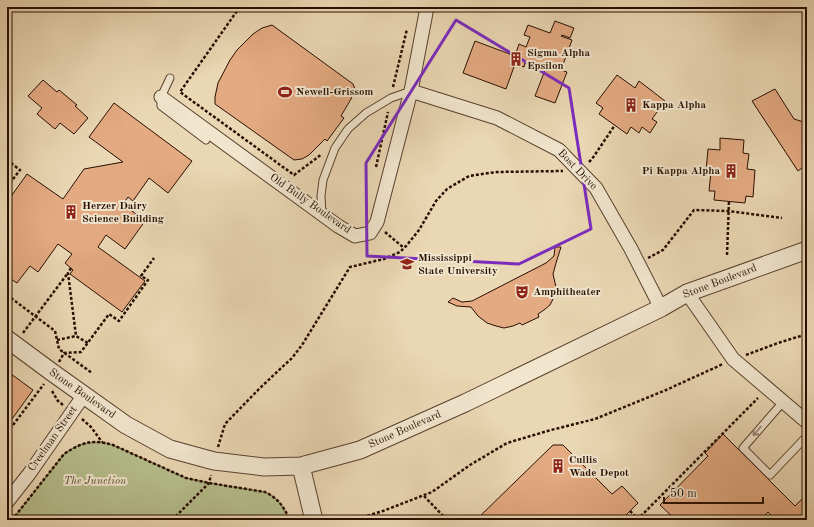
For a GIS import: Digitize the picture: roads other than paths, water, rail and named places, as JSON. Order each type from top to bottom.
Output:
[{"type":"street","name":"Old Bully Boulevard","points":[[161,97],[338,226],[355,236],[370,233],[377,222],[411,90],[426,7]]},
{"type":"street","name":"Bost Drive","points":[[411,90],[497,118],[559,150],[596,188],[631,249],[661,308]]},
{"type":"street","name":"Stone Boulevard","points":[[11,342],[126,425],[170,449],[214,461],[264,468],[301,466],[360,450],[465,403],[661,308],[687,293],[807,250]]},
{"type":"street","points":[[687,293],[733,359],[807,422]]},
{"type":"street","name":"Creelman Street","points":[[7,502],[29,474],[84,395]]},
{"type":"street","points":[[301,466],[314,520]]},
{"type":"lane","points":[[170,78],[161,97],[161,106],[206,140]]},
{"type":"lane","points":[[322,215],[321,196],[323,180],[335,148],[348,129],[366,113],[391,98],[411,90]]},
{"type":"lane","points":[[784,402],[743,448],[770,475],[807,436]]},
{"type":"place","name":"Sigma Alpha Epsilon","points":[[516,59]]},
{"type":"place","name":"Newell-Grissom","points":[[285,92]]},
{"type":"place","name":"Kappa Alpha","points":[[631,105]]},
{"type":"place","name":"Pi Kappa Alpha","points":[[731,171]]},
{"type":"place","name":"Herzer Dairy Science Building","points":[[71,212]]},
{"type":"place","name":"Mississippi State University","points":[[407,264]]},
{"type":"place","name":"Amphitheater","points":[[522,292]]},
{"type":"place","name":"Cullis Wade Depot","points":[[558,466]]},
{"type":"park label","name":"The Junction","points":[[95,481]]}]
